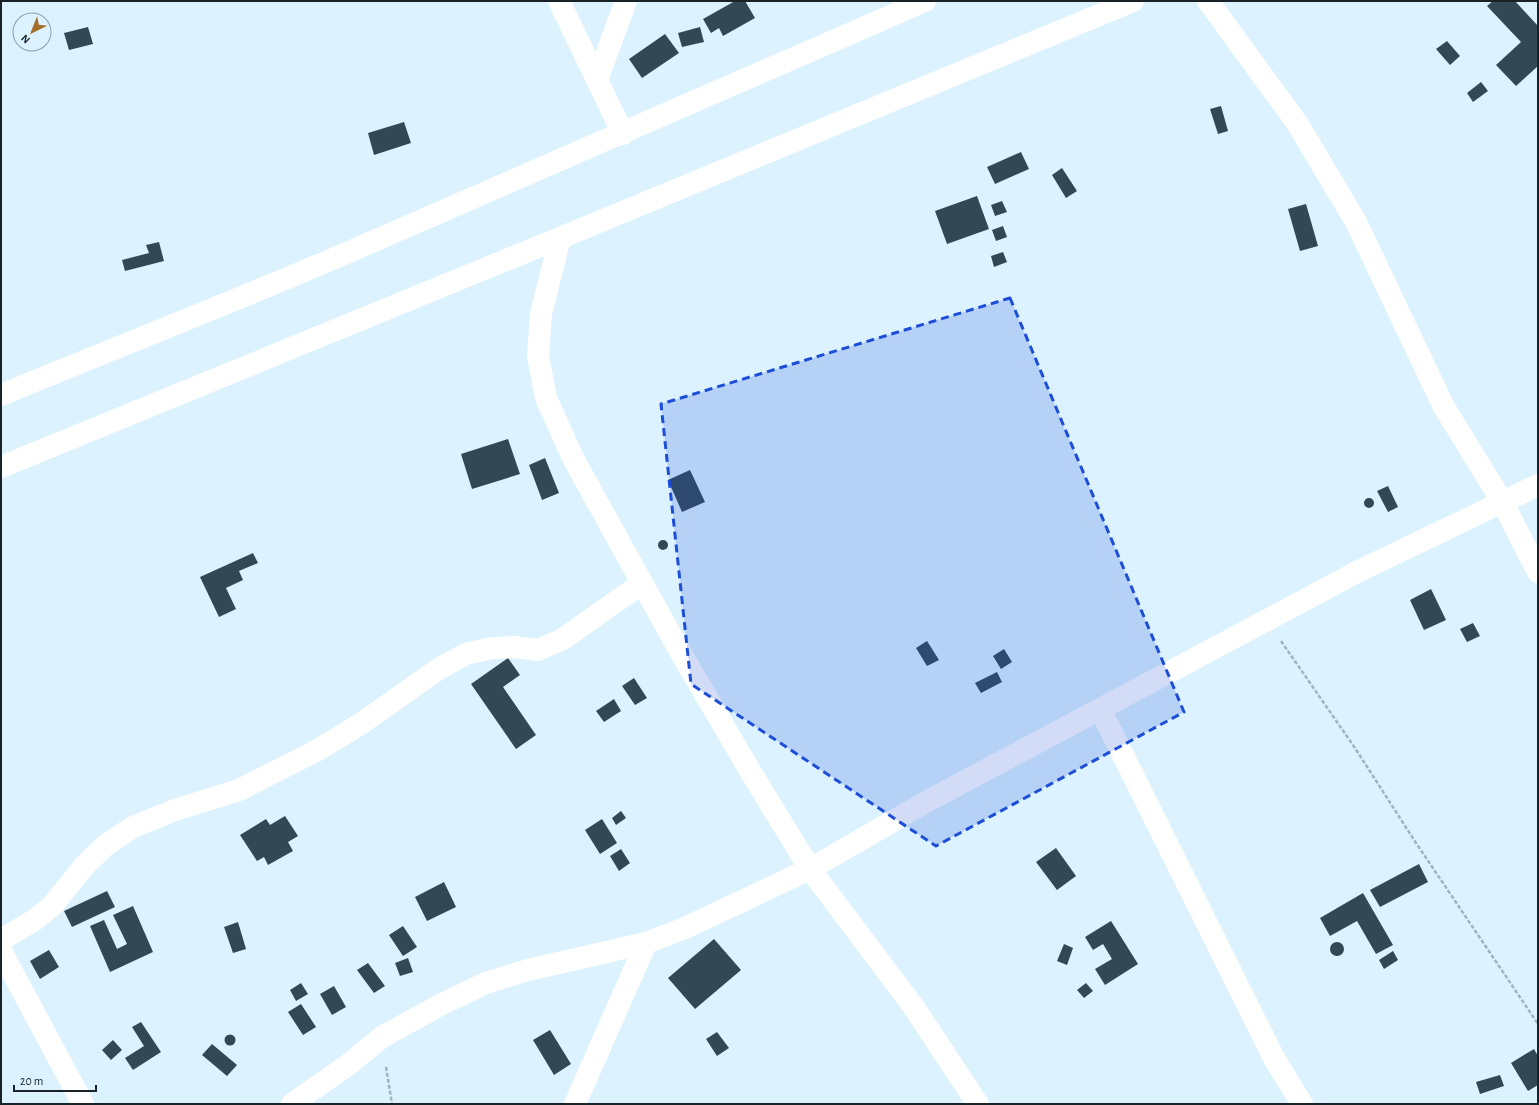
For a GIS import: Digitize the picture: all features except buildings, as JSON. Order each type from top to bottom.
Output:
[{"type":"main road","points":[[559,1],[623,134]]},
{"type":"main road","points":[[597,80],[626,1]]},
{"type":"main road","points":[[1,395],[326,262],[503,184],[623,134],[924,1]]},
{"type":"main road","points":[[1,467],[1133,1]]},
{"type":"main road","points":[[1208,1],[1297,123],[1356,222],[1444,406],[1502,502],[1538,572]]},
{"type":"main road","points":[[560,238],[541,314],[538,356],[546,398],[573,458],[641,584],[752,774],[810,868],[912,1006],[978,1104]]},
{"type":"main road","points":[[292,1104],[348,1065],[382,1037],[442,1004],[486,983],[528,970],[646,943],[685,928],[810,868],[926,802],[1357,572],[1538,485]]},
{"type":"main road","points":[[1,940],[36,919],[52,906],[85,865],[106,845],[133,827],[175,810],[239,790],[316,751],[362,723],[440,668],[466,654],[492,648],[514,647],[538,650],[563,639],[641,584]]},
{"type":"main road","points":[[1100,709],[1268,1046],[1302,1104]]},
{"type":"main road","points":[[575,1104],[646,943]]},
{"type":"main road","points":[[1,951],[84,1104]]},
{"type":"path","points":[[1266,620],[1347,736],[1416,843],[1538,1024]]},
{"type":"path","points":[[382,1037],[392,1104]]},
{"type":"highlighted area","points":[[1010,298],[1184,712],[936,846],[691,684],[661,404]]}]
